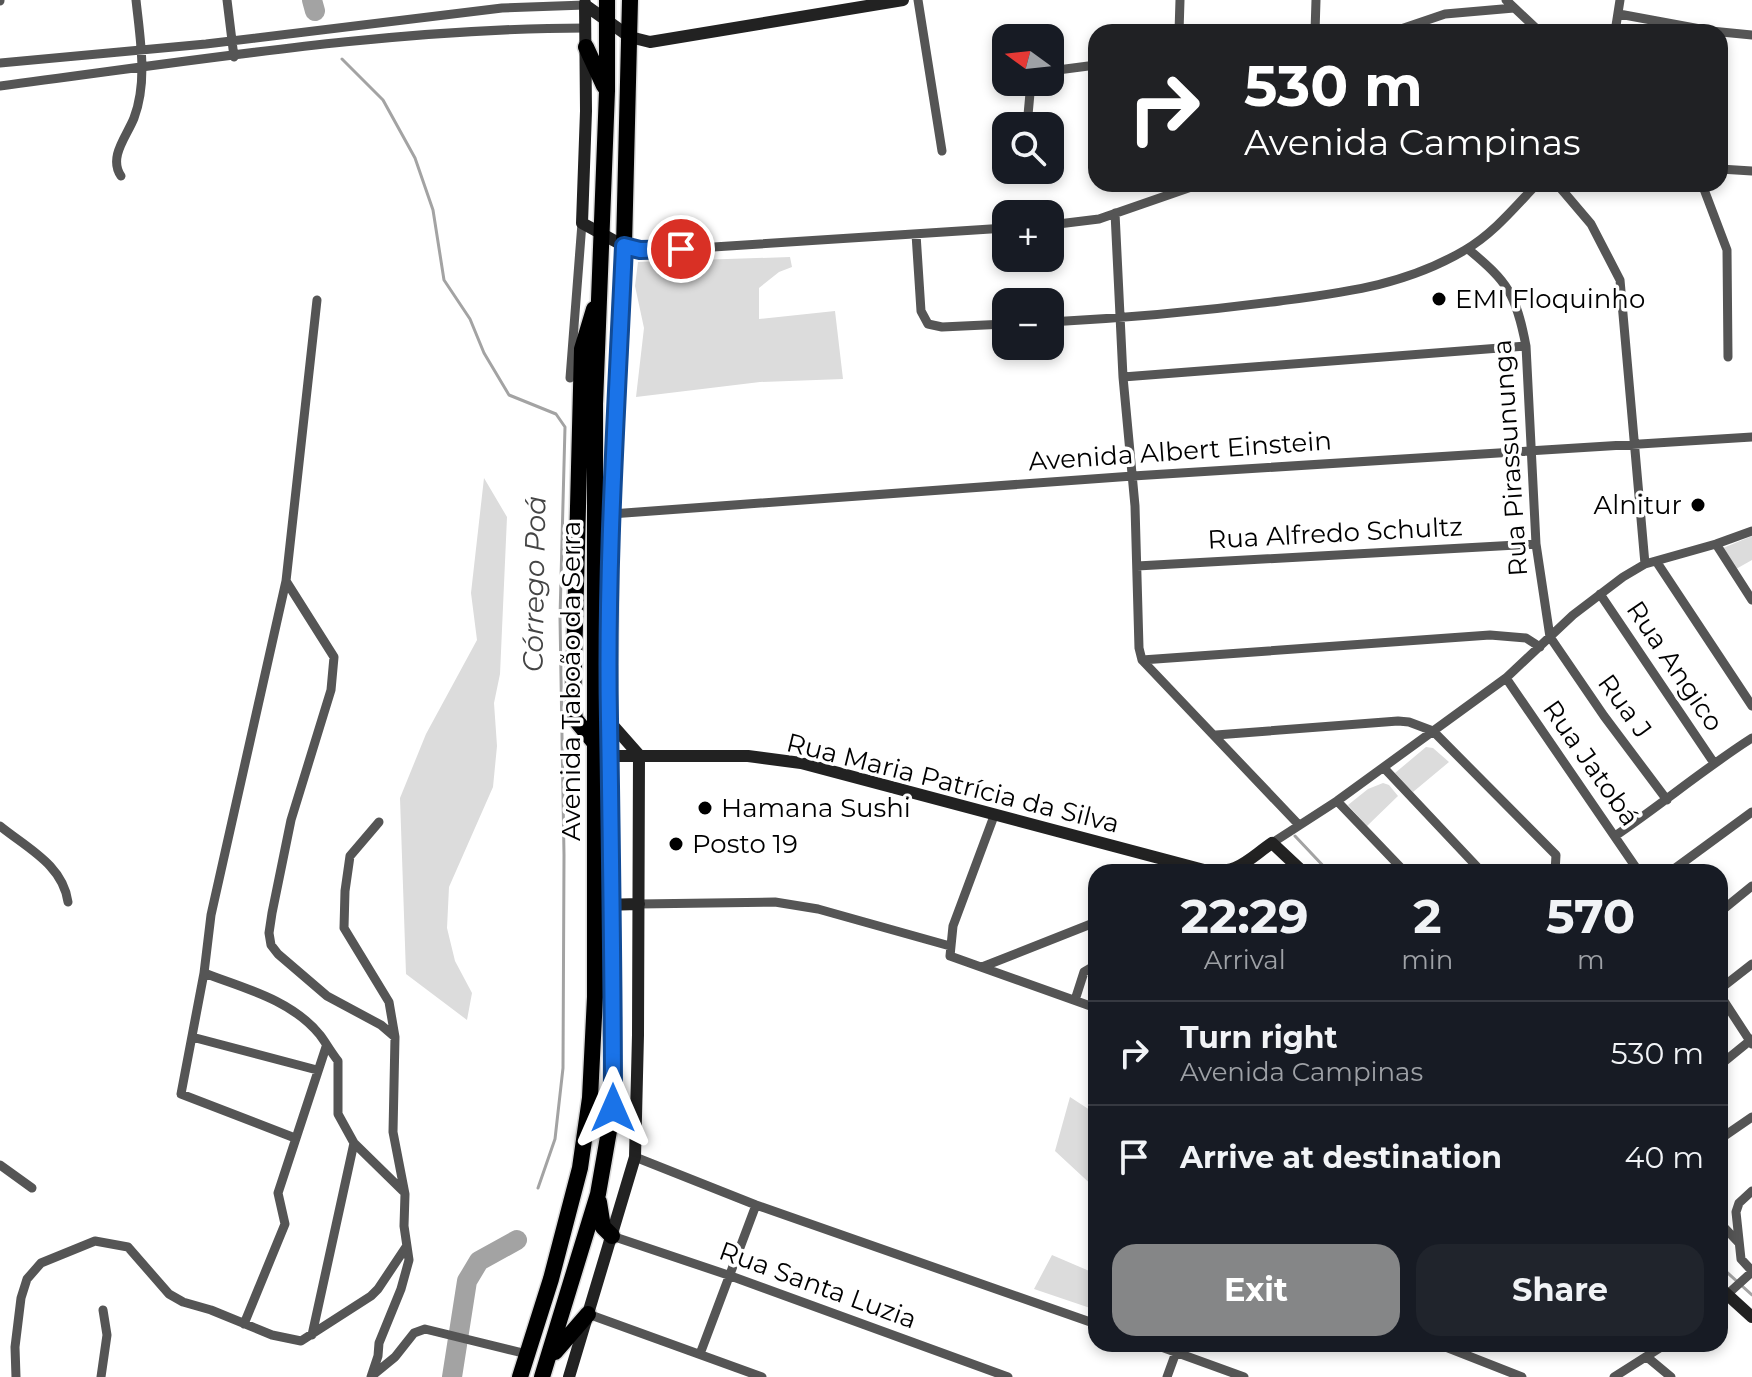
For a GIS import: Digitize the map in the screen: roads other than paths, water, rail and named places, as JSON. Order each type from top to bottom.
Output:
[{"type":"highway","name":"Avenida Taboão da Serra","points":[[520,1377],[551,1279],[580,1168],[590,1098],[595,997],[595,435],[607,91],[607,0]]},
{"type":"highway","name":"Avenida Taboão da Serra","points":[[544,1370],[598,1194],[613,1108],[609,721],[611,514],[630,58],[638,40],[630,0]]},
{"type":"highway","points":[[586,47],[607,91]]},
{"type":"highway","points":[[595,745],[611,756]]},
{"type":"highway","points":[[598,1194],[603,1227],[612,1236]]},
{"type":"highway","points":[[544,1370],[588,1314]]},
{"type":"street","points":[[121,176],[117,169],[118,151],[134,117],[142,68],[136,0]]},
{"type":"street","points":[[227,0],[234,57]]},
{"type":"street","points":[[0,63],[300,34],[474,11],[585,3],[607,22],[638,40],[717,33],[903,0]]},
{"type":"street","points":[[918,0],[942,151]]},
{"type":"street","points":[[1179,24],[1180,0]]},
{"type":"street","points":[[1315,24],[1316,0]]},
{"type":"street","points":[[1506,0],[1531,24]]},
{"type":"street","points":[[1617,24],[1620,0]]},
{"type":"street","points":[[570,378],[582,223],[585,3]]},
{"type":"street","points":[[1416,24],[1445,14],[1514,8]]},
{"type":"street","points":[[474,11],[476,31]]},
{"type":"street","points":[[1619,14],[1673,24]]},
{"type":"street","points":[[385,23],[387,40]]},
{"type":"street","points":[[0,86],[300,48],[476,31],[586,28]]},
{"type":"street","points":[[1728,33],[1752,35]]},
{"type":"street","points":[[300,34],[300,48]]},
{"type":"street","points":[[1064,69],[1088,66]]},
{"type":"street","points":[[1728,170],[1752,171]]},
{"type":"street","points":[[1064,223],[1115,213],[1176,192]]},
{"type":"street","points":[[1064,321],[1245,306],[1361,290],[1412,275],[1468,249],[1530,192]]},
{"type":"street","points":[[1564,192],[1591,224],[1620,280],[1645,564]]},
{"type":"street","points":[[1705,192],[1727,250],[1728,357]]},
{"type":"street","points":[[1115,213],[1142,660],[1299,825]]},
{"type":"street","points":[[582,223],[624,246],[651,251],[992,229]]},
{"type":"street","points":[[916,234],[921,311],[928,324],[942,327],[992,325]]},
{"type":"street","name":"Rua Pirassununga","points":[[1468,249],[1498,274],[1512,293],[1521,316],[1526,346],[1536,544],[1550,637]]},
{"type":"street","points":[[295,1138],[181,1094],[204,973],[211,915],[286,581],[317,300]]},
{"type":"street","points":[[1123,377],[1526,346]]},
{"type":"street","name":"Avenida Albert Einstein","points":[[611,514],[1133,476],[1752,437]]},
{"type":"street","points":[[1294,864],[1272,843],[1384,768],[1506,678],[1600,594],[1645,564],[1752,531]]},
{"type":"street","name":"Rua Alfredo Schultz","points":[[1137,566],[1536,544]]},
{"type":"street","points":[[1716,544],[1752,600]]},
{"type":"street","points":[[1656,561],[1752,706]]},
{"type":"street","points":[[286,581],[334,657],[331,690],[291,820],[272,913],[271,945],[327,996],[381,1025],[395,1037]]},
{"type":"street","name":"Rua Angico","points":[[1600,594],[1714,763]]},
{"type":"street","points":[[1142,660],[1490,635],[1526,638],[1540,647]]},
{"type":"street","name":"Rua J","points":[[1550,637],[1667,800]]},
{"type":"street","name":"Rua Jatobá","points":[[1506,678],[1634,864]]},
{"type":"street","points":[[569,1377],[635,1157],[639,755],[609,721]]},
{"type":"street","points":[[1216,735],[1398,721],[1433,731],[1556,855],[1555,864]]},
{"type":"street","points":[[1615,836],[1752,738]]},
{"type":"street","name":"Rua Maria Patrícia da Silva","points":[[611,756],[757,756],[801,763],[1185,864]]},
{"type":"street","points":[[1384,768],[1474,864]]},
{"type":"street","points":[[1337,801],[1397,864]]},
{"type":"street","points":[[1681,864],[1752,812]]},
{"type":"street","points":[[994,816],[953,926],[950,956],[1088,1005]]},
{"type":"street","points":[[370,1377],[409,1260],[405,1194],[393,1132],[395,1037],[389,1002],[344,928],[350,856],[379,822]]},
{"type":"street","points":[[0,826],[55,870],[66,886],[68,902]]},
{"type":"street","name":"Rua Maria Patrícia da Silva","points":[[1245,864],[1272,843]]},
{"type":"street","points":[[1728,906],[1752,886]]},
{"type":"street","points":[[595,906],[775,902],[818,909],[950,946]]},
{"type":"street","points":[[982,967],[1088,925]]},
{"type":"street","points":[[1728,985],[1752,964]]},
{"type":"street","points":[[1075,1000],[1084,972],[1088,970]]},
{"type":"street","points":[[204,973],[270,998],[321,1036],[338,1061],[338,1114],[354,1143],[405,1194]]},
{"type":"street","points":[[1728,1005],[1751,1041],[1728,1059]]},
{"type":"street","points":[[192,1037],[317,1070]]},
{"type":"street","points":[[244,1324],[285,1224],[278,1193],[326,1047]]},
{"type":"street","points":[[1728,1134],[1752,1117]]},
{"type":"street","points":[[312,1335],[354,1143]]},
{"type":"street","points":[[635,1157],[756,1205],[1088,1321]]},
{"type":"street","points":[[0,1165],[32,1188]]},
{"type":"street","points":[[1728,1291],[1752,1272],[1741,1259],[1736,1212],[1739,1203],[1752,1191]]},
{"type":"street","points":[[700,1354],[756,1205]]},
{"type":"street","points":[[1728,1231],[1738,1242]]},
{"type":"street","name":"Rua Santa Luzia","points":[[612,1236],[1008,1377]]},
{"type":"street","points":[[16,1377],[15,1347],[27,1279],[41,1263],[95,1241],[128,1247],[175,1298],[284,1339],[301,1341],[371,1296],[406,1247]]},
{"type":"street","points":[[1728,1296],[1752,1317]]},
{"type":"street","points":[[101,1377],[107,1335],[103,1310]]},
{"type":"street","points":[[588,1314],[762,1377]]},
{"type":"street","points":[[370,1377],[395,1357],[419,1330],[425,1329],[527,1354]]},
{"type":"street","points":[[1167,1377],[1176,1352]]},
{"type":"street","points":[[1186,1352],[1244,1377]]},
{"type":"street","points":[[1458,1352],[1522,1377]]},
{"type":"street","points":[[1614,1377],[1654,1352]]},
{"type":"street","points":[[1647,1357],[1671,1377]]},
{"type":"waterway","name":"Córrego Poá","points":[[312,0],[315,11]]},
{"type":"waterway","name":"Córrego Poá","points":[[342,59],[383,100],[415,158],[433,210],[444,280],[470,319],[484,353],[509,395],[556,414],[565,427],[560,617],[564,855],[563,1068],[555,1139],[538,1188]]},
{"type":"waterway","points":[[1295,836],[1321,864]]},
{"type":"waterway","name":"Córrego Poá","points":[[452,1377],[467,1281],[479,1261],[517,1240]]},
{"type":"waterway","points":[[1728,1273],[1752,1295]]},
{"type":"place","name":"EMI Floquinho","points":[[1439,299]]},
{"type":"place","name":"Alnitur","points":[[1698,505]]},
{"type":"place","name":"Hamana Sushi","points":[[705,808]]},
{"type":"place","name":"Posto 19","points":[[676,844]]}]
